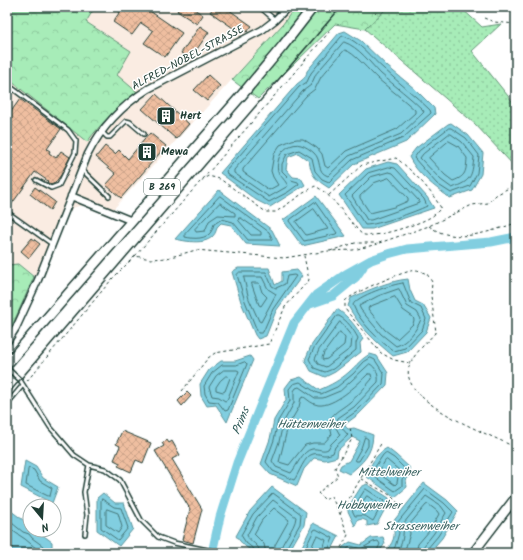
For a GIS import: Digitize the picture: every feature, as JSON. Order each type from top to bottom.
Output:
[{"type":"main road","name":"B 269","points":[[7,364],[132,222],[277,53],[313,7]]},
{"type":"main road","points":[[473,553],[516,497]]},
{"type":"street","name":"ALFRED-NOBEL-STRASSE","points":[[7,342],[22,314],[52,244],[81,169],[93,144],[111,120],[142,93],[262,30],[288,7]]},
{"type":"street","points":[[71,196],[132,222]]},
{"type":"lane","points":[[260,7],[275,20]]},
{"type":"lane","points":[[7,85],[68,130],[76,141],[75,153],[59,185],[51,188],[36,180]]},
{"type":"lane","points":[[7,98],[12,88]]},
{"type":"lane","points":[[102,132],[107,137],[110,137],[126,121],[130,122],[144,134]]},
{"type":"lane","points":[[81,169],[109,196]]},
{"type":"lane","points":[[7,212],[52,244]]},
{"type":"lane","points":[[7,368],[20,380],[50,427],[74,454],[89,465],[105,470],[120,480],[141,520],[158,537],[174,543],[222,553]]},
{"type":"lane","points":[[7,404],[23,385]]},
{"type":"lane","points":[[85,534],[87,515],[84,492],[89,465]]},
{"type":"path","points":[[484,18],[494,22],[516,24]]},
{"type":"path","points":[[23,385],[112,279],[135,256],[201,181],[330,31]]},
{"type":"path","points":[[201,181],[208,176],[220,179],[266,212],[276,212],[315,186],[323,190],[328,196],[363,235],[371,236],[395,230],[430,218],[441,208],[431,193],[404,164],[396,158],[362,165],[328,196]]},
{"type":"path","points":[[328,251],[353,250],[378,244],[429,226],[472,204],[488,203],[496,195],[516,184]]},
{"type":"path","points":[[429,226],[437,232],[443,234],[462,236],[485,232],[516,223]]},
{"type":"path","points":[[135,256],[151,259],[167,258],[196,250],[284,258],[328,251],[355,243],[378,244]]},
{"type":"path","points":[[182,391],[208,358],[215,354],[269,344],[285,307],[309,280],[304,255]]},
{"type":"path","points":[[410,363],[394,360],[381,353],[345,309],[345,301],[350,295],[388,279],[416,270],[427,274],[432,282],[431,296],[436,332],[410,363],[408,373],[411,384],[425,399],[452,418],[516,448]]},
{"type":"path","points":[[338,553],[348,535],[331,496],[325,500],[318,493],[338,476],[335,468],[352,439],[350,427]]},
{"type":"path","points":[[340,514],[382,442]]},
{"type":"path","points":[[361,479],[390,495],[401,506]]},
{"type":"shaded area","points":[[95,7],[295,7],[283,24],[107,216],[87,206],[73,208],[69,212],[40,281],[18,264],[7,265],[7,78],[87,142],[116,108],[117,75],[131,51],[86,22]]},
{"type":"green space","points":[[7,7],[95,7],[86,22],[131,51],[117,75],[137,92],[98,128],[87,142],[7,78]]},
{"type":"green space","points":[[295,7],[388,7],[365,29],[335,24],[258,99],[232,80],[283,24]]},
{"type":"green space","points":[[388,7],[460,7],[482,27],[501,24],[472,51],[516,106],[516,168],[475,124],[365,29]]},
{"type":"green space","points":[[18,264],[34,277],[7,337],[7,265]]},
{"type":"water","points":[[345,31],[361,41],[388,67],[415,89],[434,108],[435,114],[406,142],[354,164],[329,188],[315,177],[311,171],[309,161],[298,153],[288,157],[286,169],[293,177],[301,178],[305,185],[270,207],[256,200],[220,173],[297,84],[304,79],[307,71],[339,33]]},
{"type":"water","points":[[451,123],[468,135],[483,153],[481,174],[472,190],[450,198],[422,175],[409,157],[416,148]]},
{"type":"water","points":[[388,162],[397,164],[427,197],[434,208],[372,229],[362,229],[339,195],[366,169]]},
{"type":"water","points":[[219,190],[272,230],[280,246],[246,244],[231,225],[221,223],[211,238],[206,240],[194,242],[175,239]]},
{"type":"water","points":[[316,196],[346,236],[302,246],[283,220]]},
{"type":"water","points":[[238,268],[269,268],[275,285],[282,281],[282,272],[297,270],[302,276],[276,311],[266,336],[258,339],[241,302],[232,272]]},
{"type":"water","points":[[408,279],[410,290],[415,301],[423,305],[431,318],[426,332],[407,352],[393,356],[368,333],[348,306],[351,298],[386,284]]},
{"type":"water","points":[[337,309],[352,322],[358,330],[363,339],[360,343],[361,352],[335,372],[325,377],[311,371],[305,360],[311,346]]},
{"type":"water","name":"Hüttenweiher","points":[[370,354],[377,356],[388,373],[387,385],[359,414],[344,425],[348,429],[354,428],[373,435],[371,448],[366,458],[349,474],[339,469],[341,465],[349,461],[360,441],[352,437],[338,450],[337,457],[325,460],[314,458],[304,469],[297,486],[270,474],[261,464],[270,439],[274,420],[286,400],[285,388],[291,380],[301,377],[319,390],[342,377]]},
{"type":"water","points":[[250,356],[253,360],[227,422],[216,405],[207,406],[201,396],[200,384],[209,370],[221,361],[235,361]]},
{"type":"water","name":"Mittelweiher","points":[[387,448],[410,468],[411,475],[406,480],[407,487],[395,497],[367,477],[369,469],[374,461]]},
{"type":"water","points":[[25,461],[36,467],[43,478],[58,487],[54,498],[42,498],[21,487]]},
{"type":"water","name":"Strassenweiher","points":[[424,483],[447,500],[458,511],[442,538],[429,553],[384,553],[390,546],[394,536],[392,523]]},
{"type":"water","name":"Hobbyweiher","points":[[367,484],[389,498],[389,500],[377,524],[367,526],[367,521],[362,519],[358,520],[355,526],[347,509],[361,487]]},
{"type":"water","points":[[272,487],[306,512],[304,525],[288,553],[259,553],[247,548],[236,536],[250,511]]},
{"type":"water","points":[[103,493],[115,503],[124,503],[133,529],[119,546],[97,530],[97,498]]},
{"type":"water","points":[[7,508],[22,519],[22,538],[47,538],[52,542],[52,553],[7,553]]},
{"type":"water","points":[[313,523],[339,536],[330,553],[299,553]]},
{"type":"water","points":[[383,537],[385,543],[379,553],[340,553],[343,547],[350,542],[361,545],[371,538]]},
{"type":"building","points":[[123,7],[144,7],[182,33],[165,57],[144,43],[153,31],[141,23],[132,35],[113,22]]},
{"type":"building","points":[[180,7],[191,7],[203,15],[197,24],[177,11]]},
{"type":"building","points":[[214,7],[225,7],[252,26],[247,32],[242,28],[239,32],[210,12]]},
{"type":"building","points":[[200,26],[209,32],[190,59],[181,53]]},
{"type":"building","points":[[208,75],[220,86],[207,101],[194,90]]},
{"type":"building","name":"Hert","points":[[156,94],[189,124],[176,139],[142,109]]},
{"type":"building","points":[[20,99],[61,129],[47,149],[50,151],[49,153],[56,158],[61,151],[70,157],[55,183],[51,185],[47,182],[48,181],[35,172],[11,205],[7,201],[7,117]]},
{"type":"building","points":[[150,133],[166,146],[121,198],[106,185],[116,174],[96,157],[105,146],[115,154],[119,150],[128,159]]},
{"type":"building","points":[[35,187],[55,202],[50,210],[30,194]]},
{"type":"building","points":[[32,238],[40,244],[29,258],[21,251]]},
{"type":"building","points":[[187,392],[191,396],[182,406],[178,401]]},
{"type":"building","points":[[122,431],[151,443],[143,463],[136,460],[131,472],[118,466],[120,463],[114,460],[120,446],[116,444]]},
{"type":"building","points":[[167,440],[169,443],[172,441],[180,455],[172,459],[202,509],[193,543],[182,540],[190,509],[155,451],[164,446],[162,443]]},
{"type":"waterway","name":"Prims","points":[[212,553],[220,517],[237,463],[294,323],[316,295],[346,274],[371,260],[388,254],[407,249],[491,242],[516,237]]},
{"type":"waterway","name":"Prims","points":[[310,304],[333,296],[356,277],[363,267]]},
{"type":"railway","points":[[7,395],[341,7]]},
{"type":"place","name":"Hert","points":[[166,116]]},
{"type":"place","name":"Mewa","points":[[147,152]]}]
